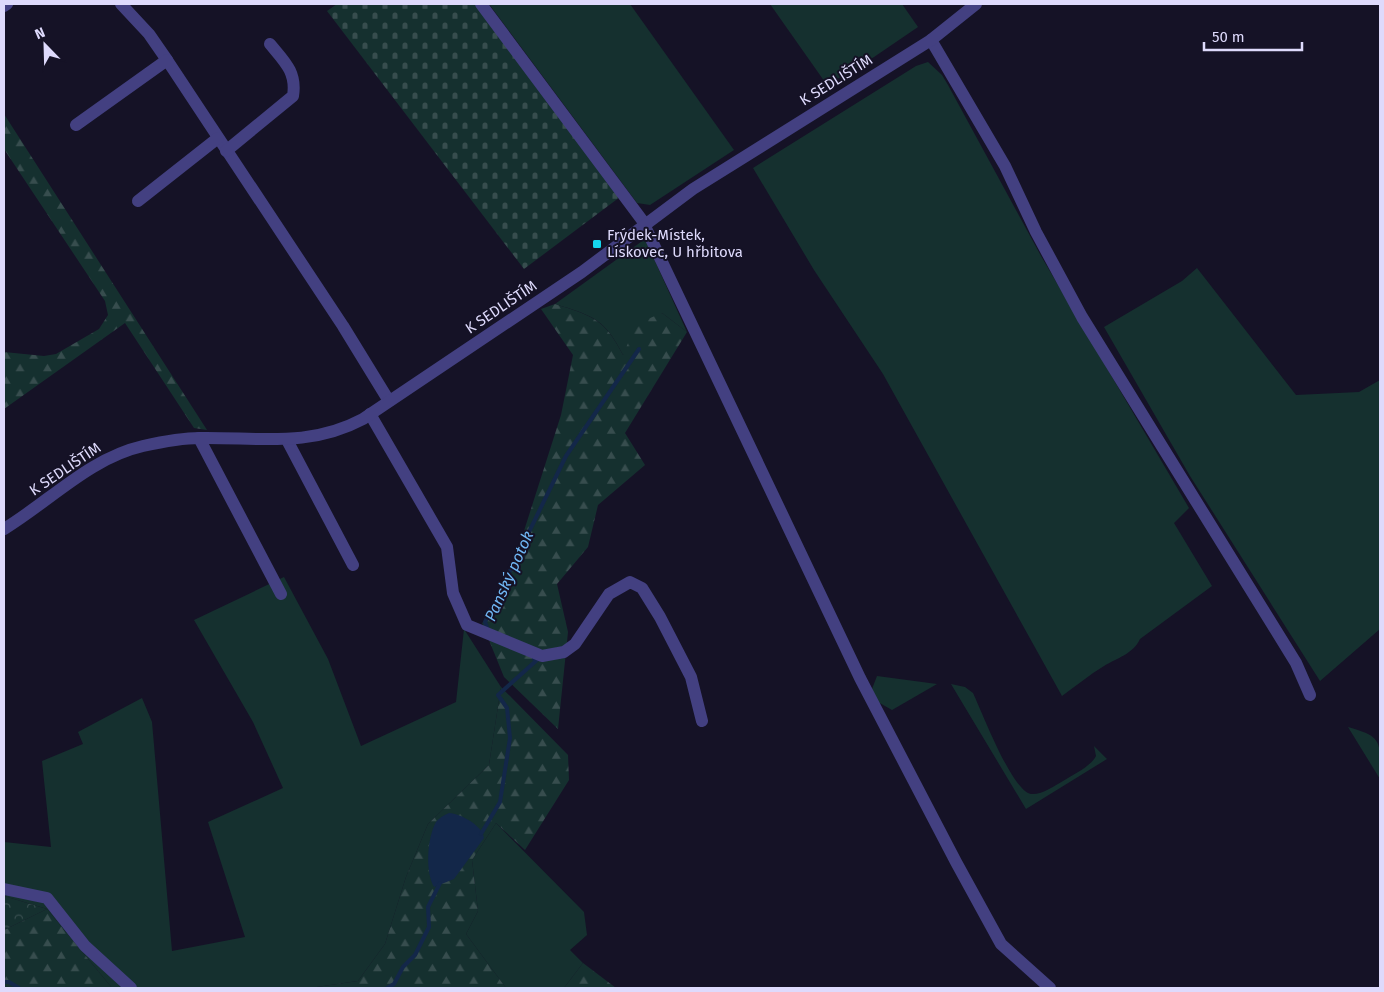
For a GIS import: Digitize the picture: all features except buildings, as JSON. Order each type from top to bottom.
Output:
[{"type":"street","points":[[121,4],[148,34],[167,60],[343,326],[389,401]]},
{"type":"street","points":[[481,4],[644,224],[860,678],[956,862],[1001,944],[1050,988]]},
{"type":"street","name":"K SEDLIŠTÍM","points":[[4,529],[104,460],[145,446],[199,438],[287,440],[334,432],[370,414],[582,272],[644,224],[717,173],[931,40],[976,4]]},
{"type":"street","points":[[931,40],[1005,166],[1036,232],[1082,317],[1296,663],[1310,695]]},
{"type":"street","points":[[226,151],[293,96],[295,82],[290,69],[270,44]]},
{"type":"street","points":[[76,125],[167,60]]},
{"type":"street","points":[[138,201],[218,138]]},
{"type":"street","points":[[370,414],[447,547],[453,593],[467,625],[542,656],[564,652],[575,644],[609,594],[630,582],[642,588],[660,617],[691,677],[702,721]]},
{"type":"street","points":[[199,438],[281,594]]},
{"type":"street","points":[[287,440],[353,565]]},
{"type":"street","points":[[4,889],[47,898],[85,946],[131,988]]},
{"type":"green space","points":[[337,4],[475,4],[620,197],[524,269],[327,11]]},
{"type":"green space","points":[[489,4],[630,4],[734,150],[650,205],[637,203]]},
{"type":"green space","points":[[770,4],[902,4],[918,27],[874,57],[827,85]]},
{"type":"green space","points":[[928,62],[942,75],[948,85],[1041,256],[1189,508],[1174,523],[1212,586],[1140,639],[1129,652],[1098,669],[1062,696],[883,374],[814,270],[753,168],[916,66]]},
{"type":"green space","points":[[4,114],[207,430],[194,428],[125,323],[4,409],[4,352],[44,356],[56,354],[99,329],[108,315],[105,301],[4,149]]},
{"type":"green space","points":[[645,239],[687,332],[662,313],[623,355],[610,333],[596,320],[555,304]]},
{"type":"green space","points":[[1197,268],[1296,395],[1359,392],[1380,380],[1380,629],[1320,681],[1190,476],[1104,327],[1182,281]]},
{"type":"green space","points":[[555,304],[596,320],[610,333],[623,355],[636,324],[662,313],[687,332],[625,433],[645,465],[598,505],[588,547],[557,584],[568,632],[558,729],[504,677],[482,623],[500,606],[561,415],[573,355],[541,309]]},
{"type":"green space","points":[[284,577],[328,659],[361,746],[456,702],[464,629],[501,687],[489,765],[428,824],[406,877],[385,944],[358,981],[310,988],[112,988],[47,909],[4,896],[4,842],[51,847],[42,761],[83,744],[78,732],[142,698],[152,722],[172,951],[245,937],[208,822],[283,788],[253,722],[194,620]]},
{"type":"green space","points":[[877,676],[937,684],[892,710],[878,702],[872,689]]},
{"type":"green space","points":[[951,684],[965,687],[973,693],[998,750],[1015,780],[1023,790],[1031,794],[1048,790],[1086,767],[1096,756],[1094,746],[1107,759],[1026,809]]},
{"type":"green space","points":[[501,687],[568,755],[569,780],[525,850],[496,823],[472,860],[478,911],[466,934],[506,988],[310,988],[358,981],[385,944],[406,877],[428,824],[489,765]]},
{"type":"green space","points":[[1348,727],[1368,734],[1378,743],[1380,779]]},
{"type":"green space","points":[[496,823],[584,912],[587,935],[570,950],[583,963],[564,988],[506,988],[466,934],[478,911],[472,860]]},
{"type":"green space","points":[[4,896],[47,909],[4,930]]},
{"type":"green space","points":[[47,909],[112,988],[4,988],[4,930]]},
{"type":"green space","points":[[583,963],[616,988],[564,988]]},
{"type":"water","points":[[449,813],[470,821],[479,829],[484,838],[454,879],[434,887],[429,873],[429,846],[436,822]]},
{"type":"waterway","name":"Panský potok","points":[[488,630],[485,622],[566,456],[639,349]]},
{"type":"waterway","name":"Panský potok","points":[[481,834],[500,802],[510,738],[507,708],[498,695],[537,660],[534,659]]},
{"type":"waterway","name":"Panský potok","points":[[387,988],[394,984],[403,967],[415,955],[429,927],[428,907],[440,883]]},
{"type":"waterway","points":[[4,982],[9,982],[19,988]]},
{"type":"place","name":"Frýdek-Místek, Lískovec, U hřbitova","points":[[597,244]]}]
